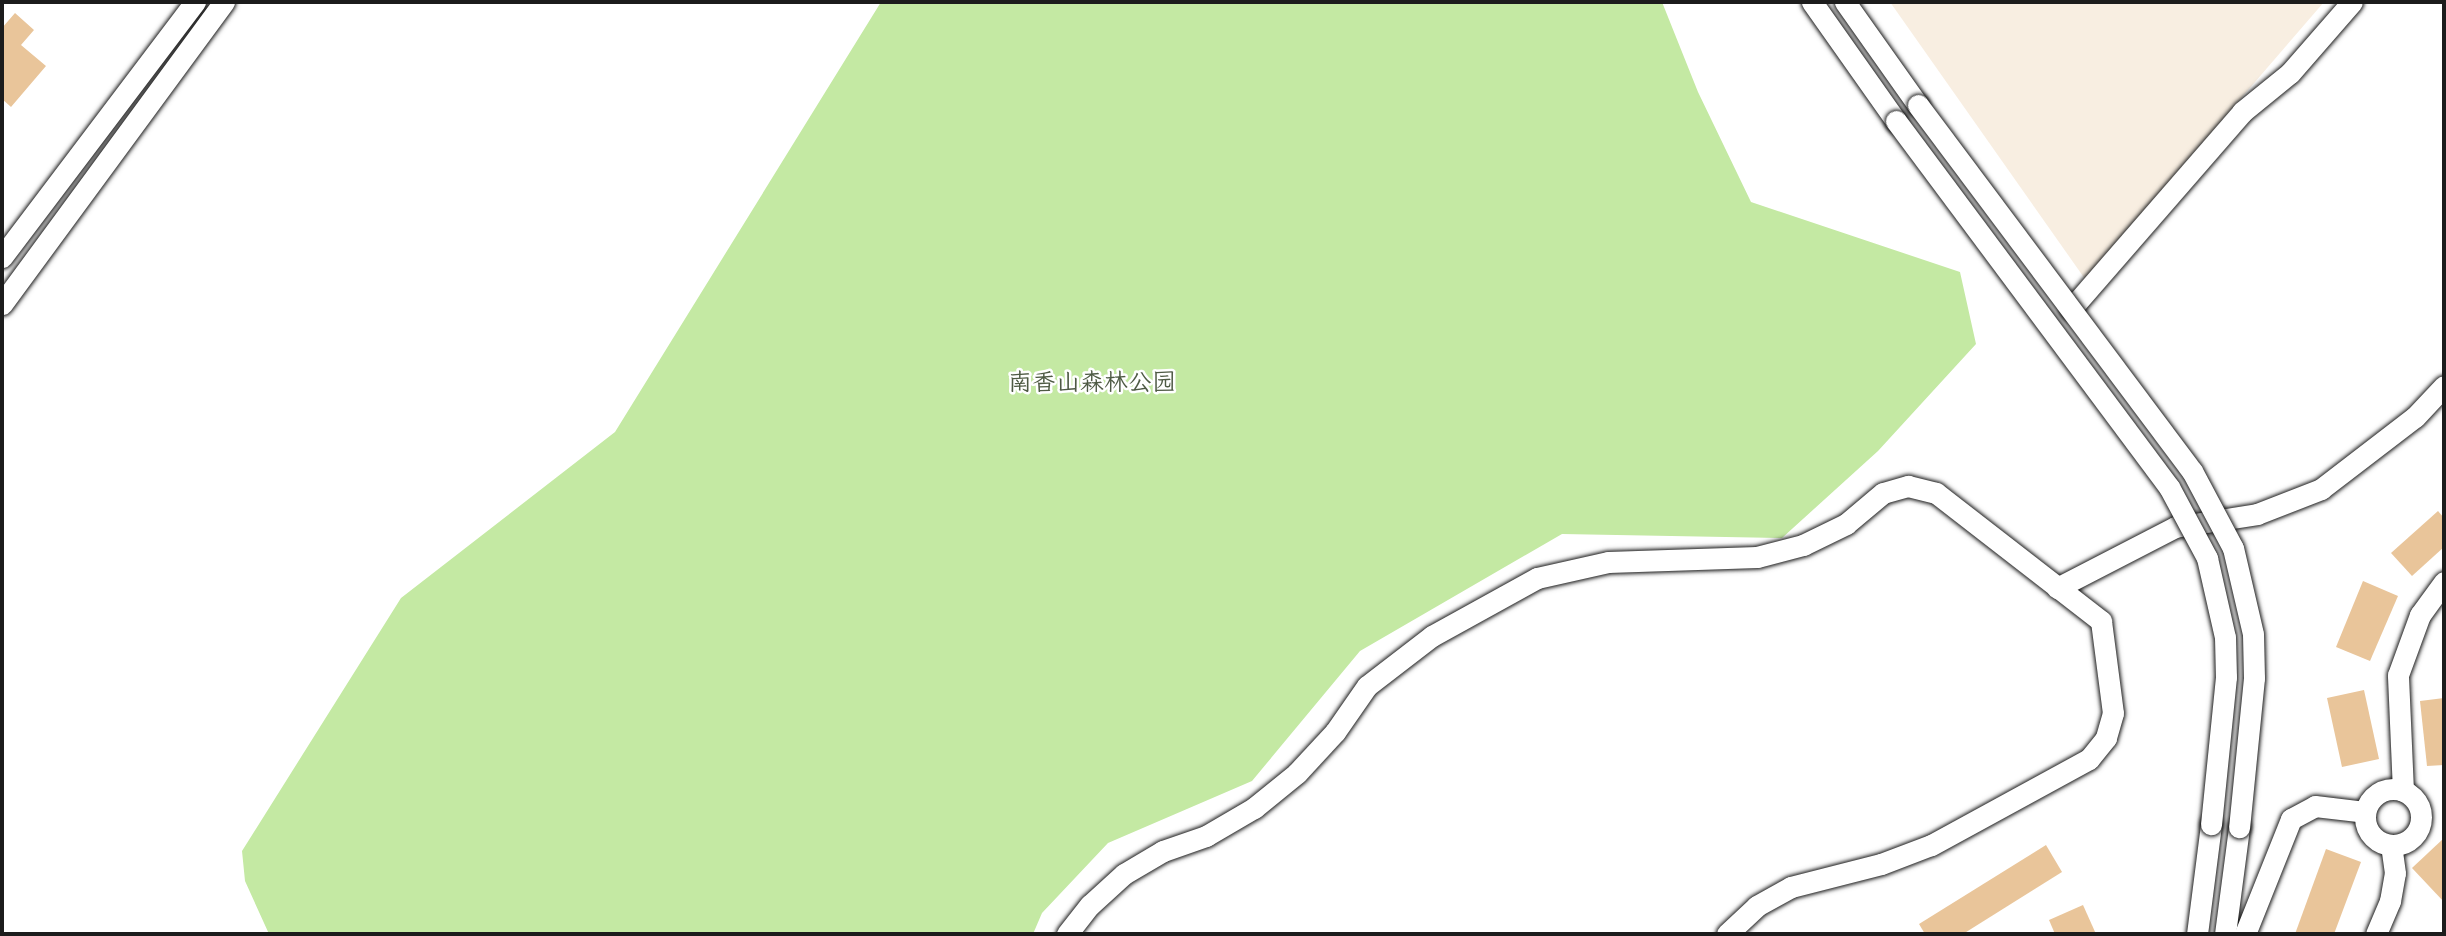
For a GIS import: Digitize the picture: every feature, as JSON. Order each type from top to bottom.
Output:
[{"type":"street","points":[[2,257],[195,2]]},
{"type":"street","points":[[2,304],[224,2]]},
{"type":"street","points":[[1812,2],[1896,121],[2169,487],[2207,558],[2225,637],[2226,677],[2197,934]]},
{"type":"street","points":[[1845,2],[2192,471],[2233,548],[2248,601],[2254,678],[2225,934]]},
{"type":"street","points":[[2071,309],[2242,112],[2290,73],[2352,2]]},
{"type":"street","points":[[2057,588],[2175,527],[2257,514],[2321,489],[2415,417],[2444,386]]},
{"type":"street","points":[[1067,934],[1090,905],[1124,874],[1163,851],[1206,836],[1254,808],[1297,773],[1335,732],[1367,686],[1421,644],[1537,578],[1608,562],[1756,557],[1803,545],[1846,524],[1883,493],[1908,486],[1936,492],[2101,621],[2113,713],[2106,738],[2089,759],[1931,845],[1881,864],[1791,887],[1757,906],[1727,934]]},
{"type":"street","points":[[2403,791],[2398,675],[2420,615],[2444,582]]},
{"type":"street","points":[[2403,791],[2416,800],[2421,815],[2412,836],[2391,845],[2371,835],[2365,812],[2379,792],[2403,791]]},
{"type":"street","points":[[2245,934],[2291,819],[2315,806],[2365,812]]},
{"type":"street","points":[[2376,934],[2390,901],[2395,873],[2391,845]]},
{"type":"shaded area","points":[[1890,2],[2324,2],[2085,279]]},
{"type":"green space","name":"南香山森林公园","points":[[881,2],[1662,2],[1698,92],[1751,202],[1960,272],[1976,344],[1878,451],[1782,538],[1562,534],[1360,651],[1252,781],[1108,843],[1042,913],[1033,934],[269,934],[245,881],[242,851],[401,598],[615,432]]},
{"type":"building","points":[[15,13],[34,30],[21,45],[46,66],[11,107],[2,99],[2,28]]},
{"type":"building","points":[[2438,511],[2444,518],[2444,547],[2412,576],[2391,553]]},
{"type":"building","points":[[2363,581],[2398,596],[2370,661],[2336,647]]},
{"type":"building","points":[[2364,690],[2379,759],[2342,767],[2327,698]]},
{"type":"building","points":[[2444,698],[2444,765],[2427,766],[2420,701]]},
{"type":"building","points":[[2444,838],[2444,902],[2412,868]]},
{"type":"building","points":[[2046,845],[2062,872],[1963,934],[1925,934],[1919,924]]},
{"type":"building","points":[[2326,849],[2361,862],[2334,934],[2295,934]]},
{"type":"building","points":[[2083,905],[2096,934],[2055,934],[2049,920]]}]
